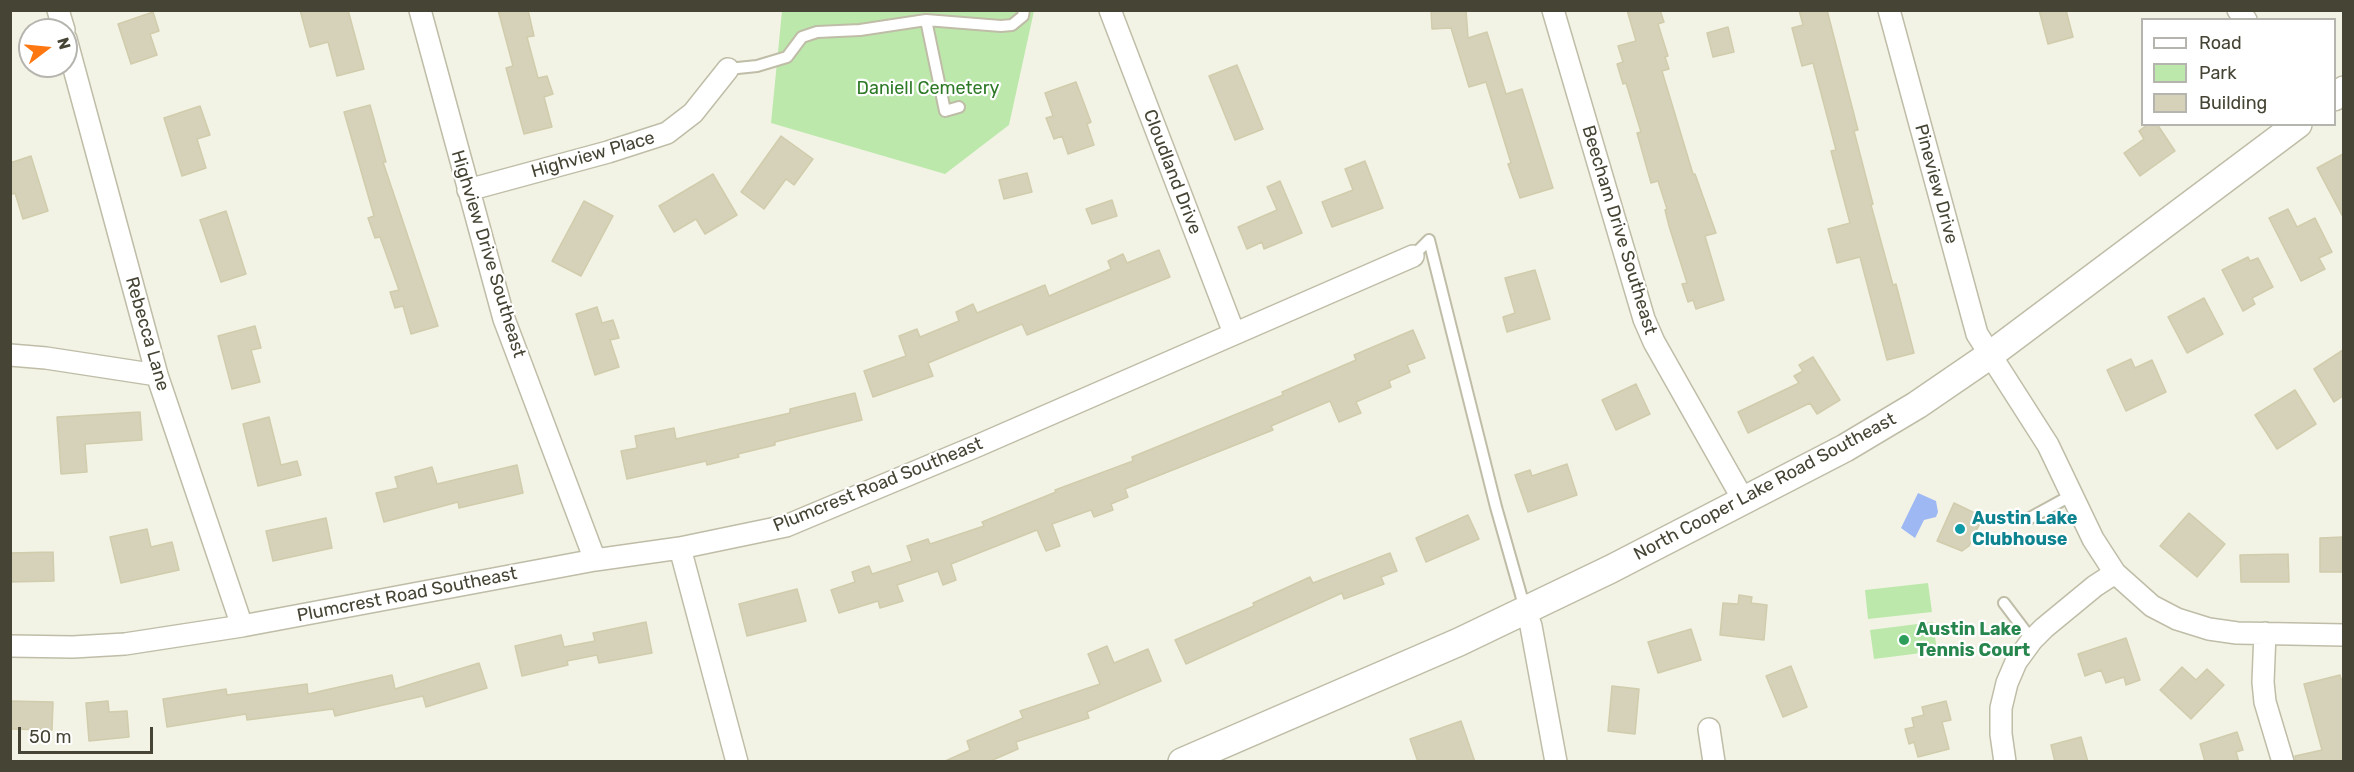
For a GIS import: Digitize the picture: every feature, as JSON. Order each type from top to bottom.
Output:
[{"type":"street","name":"Highview Drive Southeast","points":[[420,10],[504,319],[596,560]]},
{"type":"street","name":"Cloudland Drive","points":[[1110,10],[1234,333]]},
{"type":"street","name":"Beecham Drive Southeast","points":[[1552,10],[1646,324],[1744,501]]},
{"type":"street","name":"Pineview Drive","points":[[1889,10],[1977,334],[2048,445],[2093,539],[2115,573],[2152,606],[2176,619],[2209,629],[2237,633],[2343,635]]},
{"type":"street","name":"Highview Place","points":[[468,190],[608,152],[667,133],[693,113],[728,69]]},
{"type":"street","name":"Rebecca Lane","points":[[77,78],[157,375],[243,626]]},
{"type":"street","name":"North Cooper Lake Road Southeast","points":[[1182,762],[1459,642],[1611,569],[1845,448],[1917,405],[1990,355],[2295,126]]},
{"type":"street","name":"Plumcrest Road Southeast","points":[[10,646],[74,647],[125,644],[243,626],[596,560],[680,548],[786,526],[977,446],[1413,256]]},
{"type":"street","points":[[10,355],[46,358],[157,375]]},
{"type":"street","points":[[680,548],[737,762]]},
{"type":"street","points":[[2005,762],[2001,734],[2001,708],[2007,683],[2016,662],[2032,640],[2095,586],[2115,573]]},
{"type":"street","points":[[1525,609],[1532,626],[1556,762]]},
{"type":"street","points":[[2265,633],[2263,682],[2265,702],[2283,762]]},
{"type":"street","points":[[1709,729],[1714,762]]},
{"type":"lane","points":[[728,69],[757,66],[787,57],[802,37],[817,32],[860,30],[926,20],[1012,25],[1023,16],[1023,10]]},
{"type":"lane","points":[[926,20],[945,111],[959,107]]},
{"type":"lane","points":[[1413,256],[1429,240],[1499,518],[1525,609]]},
{"type":"lane","points":[[2030,518],[2072,495]]},
{"type":"lane","points":[[2004,603],[2032,640]]},
{"type":"green space","name":"Daniell Cemetery","points":[[782,11],[1034,11],[1009,125],[945,174],[771,123]]},
{"type":"green space","name":"Austin Lake Tennis Court","points":[[1928,583],[1932,612],[1868,619],[1865,590]]},
{"type":"green space","name":"Austin Lake Tennis Court","points":[[1933,622],[1937,651],[1874,659],[1870,630]]},
{"type":"water","points":[[1918,493],[1936,501],[1938,512],[1936,517],[1924,520],[1915,538],[1901,528]]},
{"type":"building","points":[[300,10],[348,10],[364,69],[337,76],[328,42],[310,47]]},
{"type":"building","points":[[498,10],[528,10],[534,36],[527,37],[538,78],[547,76],[553,94],[544,97],[552,127],[524,134],[506,68],[513,66]]},
{"type":"building","points":[[1431,10],[1466,10],[1468,38],[1487,32],[1506,94],[1522,89],[1553,188],[1520,198],[1508,164],[1511,163],[1486,82],[1469,87],[1451,28],[1432,29]]},
{"type":"building","points":[[1627,10],[1660,10],[1664,22],[1658,24],[1668,56],[1665,57],[1669,69],[1662,71],[1693,174],[1695,174],[1716,233],[1705,236],[1724,300],[1696,309],[1693,300],[1688,302],[1682,284],[1687,283],[1669,226],[1665,210],[1667,209],[1658,181],[1651,183],[1637,133],[1641,132],[1626,83],[1623,84],[1617,64],[1623,62],[1618,46],[1636,41]]},
{"type":"building","points":[[1799,10],[1827,10],[1858,130],[1854,131],[1873,204],[1871,205],[1893,285],[1896,284],[1914,353],[1887,360],[1860,257],[1837,263],[1828,229],[1850,223],[1831,151],[1836,150],[1813,63],[1802,66],[1792,28],[1803,25]]},
{"type":"building","points":[[2039,10],[2066,10],[2073,37],[2048,44]]},
{"type":"building","points":[[153,12],[159,31],[150,34],[157,55],[131,64],[118,24]]},
{"type":"building","points":[[1728,27],[1734,52],[1713,57],[1707,33]]},
{"type":"building","points":[[1237,65],[1263,129],[1235,140],[1209,76]]},
{"type":"building","points":[[1076,82],[1091,122],[1087,124],[1094,145],[1068,154],[1062,136],[1054,139],[1046,118],[1053,116],[1045,93]]},
{"type":"building","points":[[370,105],[386,162],[383,162],[438,326],[411,334],[403,306],[395,308],[390,292],[399,290],[380,237],[375,238],[368,218],[374,216],[344,112]]},
{"type":"building","points":[[200,106],[210,135],[197,139],[206,168],[182,176],[164,118]]},
{"type":"building","points":[[2145,126],[2158,126],[2175,151],[2140,176],[2124,153],[2144,139],[2139,131]]},
{"type":"building","points":[[781,136],[813,159],[794,185],[786,179],[764,209],[741,192]]},
{"type":"building","points":[[2343,154],[2343,217],[2317,168]]},
{"type":"building","points":[[31,156],[48,211],[23,219],[15,193],[10,195],[10,163]]},
{"type":"building","points":[[1365,161],[1383,208],[1332,227],[1322,202],[1353,190],[1345,169]]},
{"type":"building","points":[[1027,173],[1032,192],[1004,199],[999,180]]},
{"type":"building","points":[[713,174],[737,215],[705,234],[696,219],[674,232],[659,206]]},
{"type":"building","points":[[1280,181],[1302,233],[1264,249],[1262,242],[1247,249],[1238,227],[1277,210],[1267,187]]},
{"type":"building","points":[[1112,200],[1117,216],[1092,224],[1086,209]]},
{"type":"building","points":[[584,201],[613,216],[581,276],[552,261]]},
{"type":"building","points":[[2288,209],[2297,227],[2315,218],[2332,252],[2319,258],[2325,269],[2301,281],[2269,218]]},
{"type":"building","points":[[226,211],[246,274],[221,282],[200,220]]},
{"type":"building","points":[[1159,250],[1170,277],[1027,335],[1022,324],[928,363],[933,376],[873,397],[864,371],[906,356],[899,336],[917,329],[920,337],[959,321],[956,312],[973,304],[977,313],[1045,285],[1049,296],[1111,269],[1108,261],[1123,254],[1127,263]]},
{"type":"building","points":[[2248,257],[2250,261],[2258,258],[2273,287],[2252,298],[2255,304],[2243,311],[2222,270]]},
{"type":"building","points":[[1535,270],[1550,319],[1507,332],[1503,317],[1515,313],[1505,278]]},
{"type":"building","points":[[2204,298],[2223,334],[2187,353],[2168,317]]},
{"type":"building","points":[[597,307],[602,323],[613,320],[619,338],[610,340],[619,367],[595,375],[576,314]]},
{"type":"building","points":[[255,326],[261,348],[251,350],[260,382],[232,389],[218,336]]},
{"type":"building","points":[[1413,330],[1425,358],[1407,365],[1410,372],[1389,381],[1391,387],[1356,402],[1361,413],[1339,422],[1330,401],[1271,426],[1273,430],[1125,489],[1128,497],[1111,504],[1113,510],[1094,517],[1091,510],[1052,524],[1060,546],[1046,551],[1037,530],[951,564],[956,580],[943,585],[938,571],[897,585],[903,601],[880,608],[878,601],[839,613],[831,590],[855,582],[852,572],[869,566],[872,574],[912,561],[907,546],[928,539],[930,544],[984,526],[982,522],[1056,492],[1055,490],[1133,461],[1132,457],[1283,395],[1282,392],[1356,360],[1354,355]]},
{"type":"building","points":[[2343,350],[2343,396],[2334,402],[2314,369]]},
{"type":"building","points":[[1813,357],[1840,400],[1817,414],[1810,403],[1748,433],[1738,412],[1799,383],[1794,376],[1803,371],[1799,365]]},
{"type":"building","points":[[2131,359],[2135,368],[2152,360],[2166,392],[2126,411],[2107,370]]},
{"type":"building","points":[[1636,384],[1650,414],[1616,430],[1602,400]]},
{"type":"building","points":[[2295,390],[2316,424],[2277,449],[2255,415]]},
{"type":"building","points":[[855,393],[862,420],[775,442],[775,445],[738,454],[739,457],[707,465],[706,461],[627,479],[621,451],[637,448],[635,436],[674,428],[676,439],[790,413],[790,409]]},
{"type":"building","points":[[140,412],[142,440],[85,444],[87,472],[61,474],[57,417]]},
{"type":"building","points":[[269,417],[281,465],[297,461],[301,475],[258,486],[243,424]]},
{"type":"building","points":[[1567,464],[1577,495],[1528,512],[1515,475],[1530,470],[1532,476]]},
{"type":"building","points":[[517,465],[523,493],[459,508],[458,502],[384,522],[376,493],[398,488],[395,477],[432,467],[437,484]]},
{"type":"building","name":"Austin Lake Clubhouse","points":[[1954,503],[1983,517],[1969,546],[1962,551],[1937,541]]},
{"type":"building","points":[[2189,513],[2225,544],[2197,577],[2160,546]]},
{"type":"building","points":[[1468,515],[1479,539],[1426,562],[1416,538]]},
{"type":"building","points":[[326,518],[332,548],[273,561],[266,531]]},
{"type":"building","points":[[147,529],[151,547],[172,542],[179,570],[121,583],[110,537]]},
{"type":"building","points":[[2343,537],[2343,572],[2320,572],[2320,538]]},
{"type":"building","points":[[53,552],[54,581],[10,582],[10,553]]},
{"type":"building","points":[[1390,553],[1397,571],[1381,577],[1384,584],[1344,599],[1342,593],[1186,664],[1175,640],[1254,606],[1253,603],[1310,577],[1313,583]]},
{"type":"building","points":[[2288,554],[2289,582],[2241,582],[2240,555]]},
{"type":"building","points":[[797,589],[806,621],[747,636],[739,604]]},
{"type":"building","points":[[1739,595],[1752,597],[1751,603],[1767,605],[1764,640],[1720,635],[1723,603],[1738,604]]},
{"type":"building","points":[[646,622],[652,653],[599,663],[597,655],[567,661],[568,665],[522,676],[515,646],[561,635],[564,647],[595,641],[593,633]]},
{"type":"building","points":[[1691,629],[1701,660],[1658,673],[1648,642]]},
{"type":"building","points":[[2126,638],[2140,680],[2126,685],[2124,677],[2106,683],[2101,670],[2085,676],[2078,654]]},
{"type":"building","points":[[1107,646],[1114,663],[1148,649],[1161,681],[1087,712],[1089,718],[1016,742],[1018,749],[988,762],[943,762],[970,750],[967,741],[1023,718],[1020,711],[1100,684],[1088,654]]},
{"type":"building","points":[[479,663],[487,688],[426,707],[423,696],[335,716],[333,709],[247,720],[246,714],[167,727],[163,699],[226,689],[227,695],[307,684],[308,694],[392,675],[395,689]]},
{"type":"building","points":[[1791,666],[1807,707],[1783,717],[1766,676]]},
{"type":"building","points":[[2182,667],[2196,680],[2207,669],[2224,685],[2191,719],[2160,690]]},
{"type":"building","points":[[2340,675],[2343,679],[2343,762],[2296,762],[2295,756],[2322,750],[2304,684]]},
{"type":"building","points":[[1612,686],[1639,689],[1635,734],[1608,731]]},
{"type":"building","points":[[10,701],[53,702],[52,730],[10,729]]},
{"type":"building","points":[[108,701],[109,712],[127,711],[129,737],[89,741],[86,703]]},
{"type":"building","points":[[1946,701],[1951,720],[1942,722],[1949,749],[1918,757],[1914,742],[1909,744],[1905,729],[1914,727],[1912,718],[1924,715],[1922,707]]},
{"type":"building","points":[[1461,721],[1475,762],[1418,762],[1410,739]]},
{"type":"building","points":[[2237,732],[2243,750],[2236,752],[2239,762],[2205,762],[2200,744]]},
{"type":"building","points":[[2081,737],[2088,762],[2055,762],[2051,745]]},
{"type":"place","name":"Austin Lake Clubhouse","points":[[1960,529]]},
{"type":"place","name":"Austin Lake Tennis Court","points":[[1904,640]]}]
